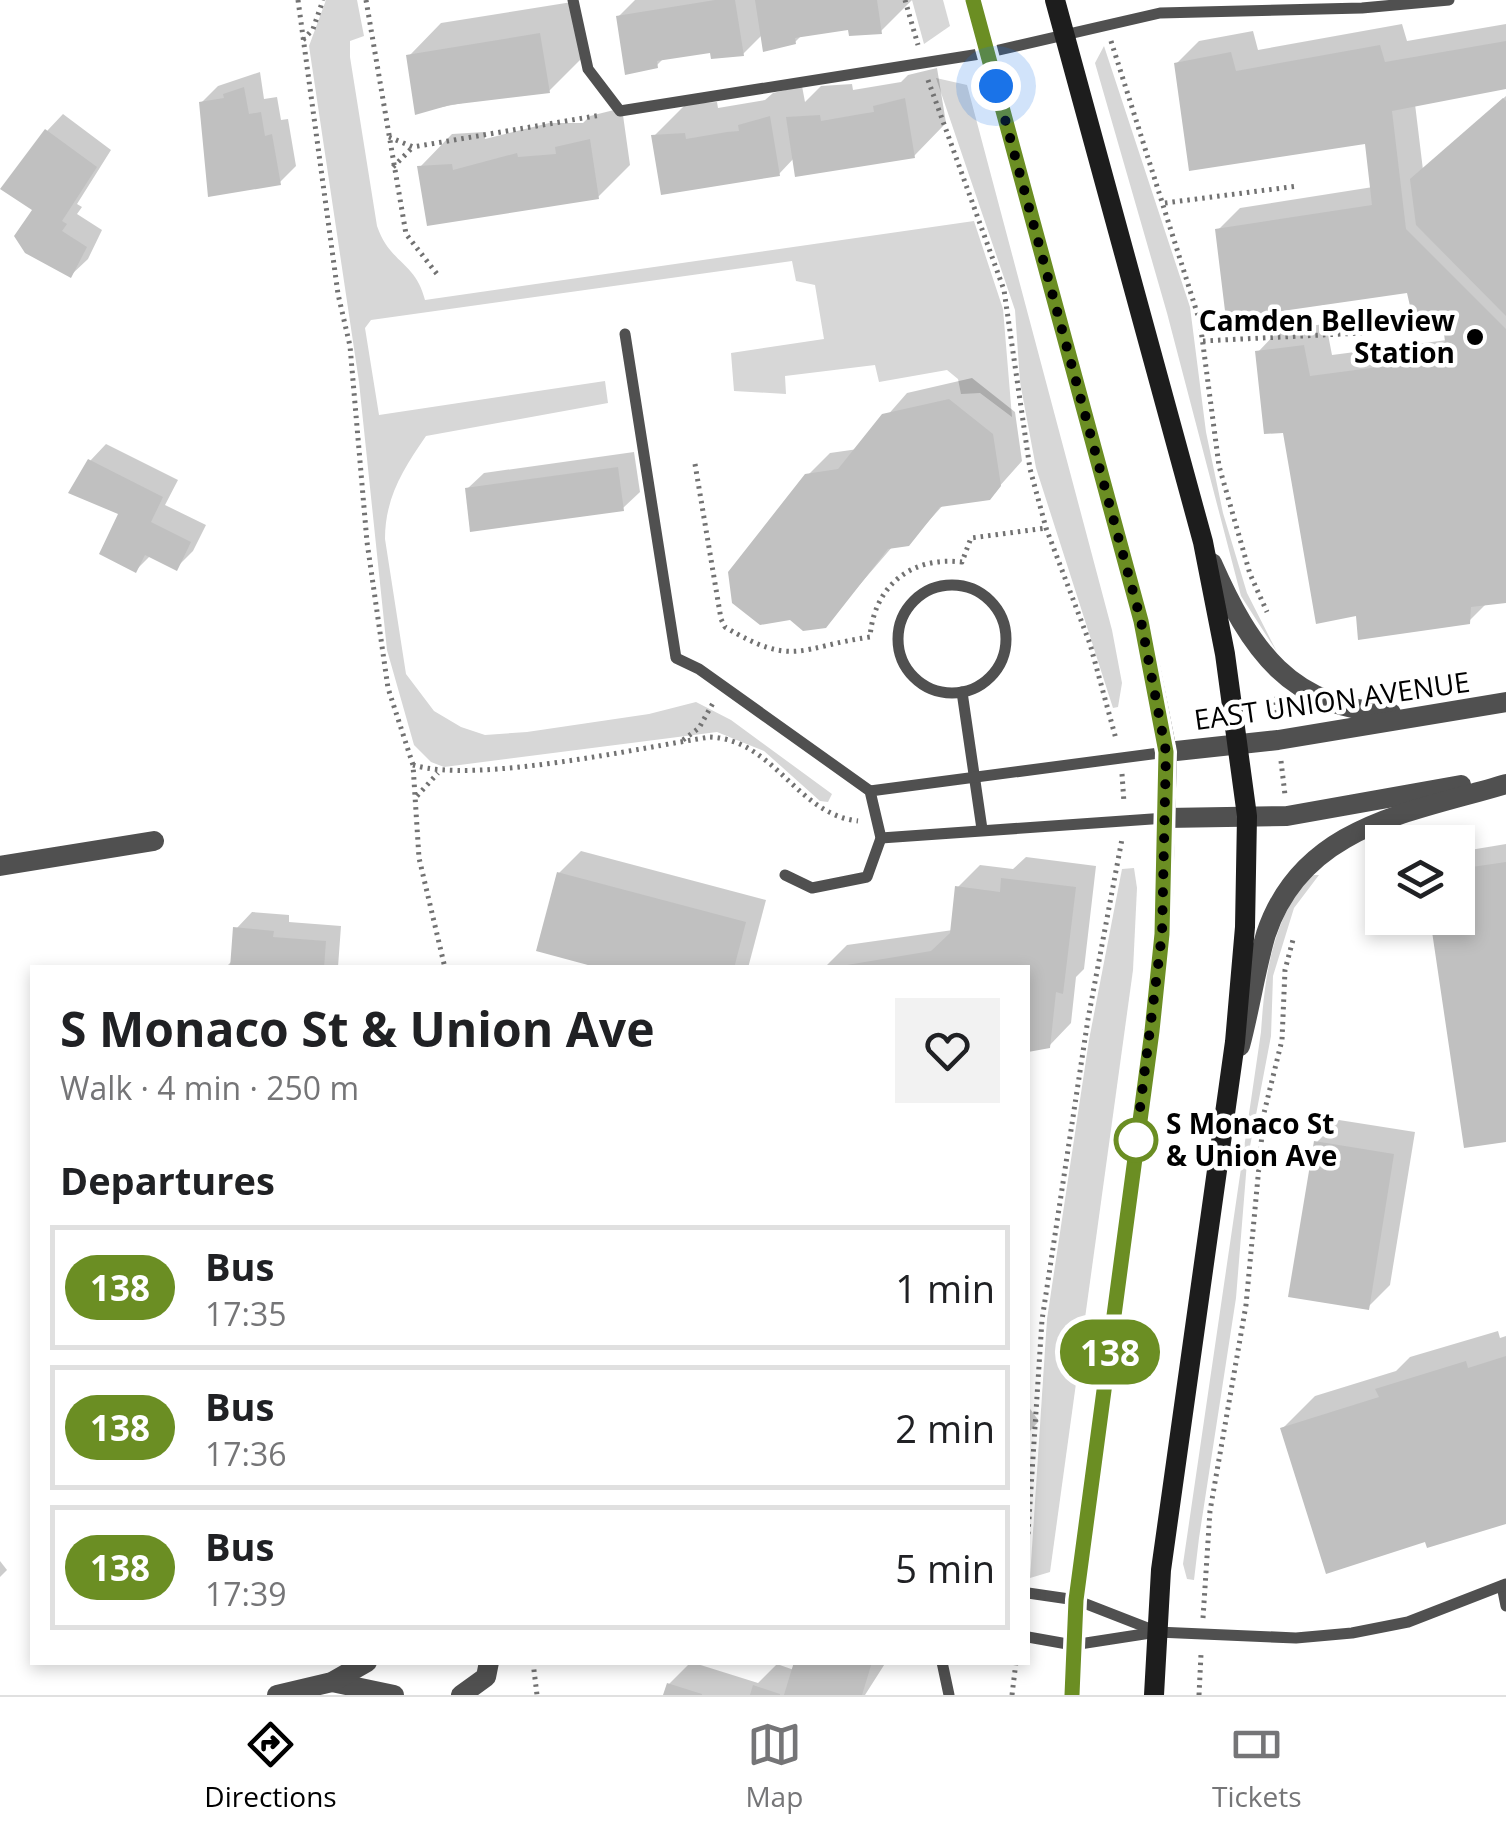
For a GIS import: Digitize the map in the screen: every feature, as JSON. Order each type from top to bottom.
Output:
[{"type":"main road","points":[[973,0],[1141,621],[1166,752],[1162,934],[1076,1600],[1072,1695]]},
{"type":"main road","points":[[1056,0],[1203,542],[1247,816],[1245,927],[1231,1077],[1156,1632],[1154,1695]]},
{"type":"street","points":[[1203,542],[1252,641],[1303,690],[1347,709],[1448,713]]},
{"type":"street","name":"EAST UNION AVENUE","points":[[1166,752],[1506,702]]},
{"type":"street","points":[[1166,818],[1333,810],[1506,780]]},
{"type":"street","points":[[1231,1077],[1267,932],[1286,893],[1312,859],[1343,836],[1382,819],[1506,780]]},
{"type":"street","points":[[0,866],[154,841]]},
{"type":"street","points":[[276,1695],[332,1682],[362,1665]]},
{"type":"street","points":[[462,1695],[486,1677],[489,1665]]},
{"type":"street","points":[[332,1682],[394,1695]]},
{"type":"lane","points":[[573,0],[588,69],[620,111],[986,53],[1160,13],[1362,8],[1449,0]]},
{"type":"lane","points":[[625,334],[676,658],[723,686],[870,791],[881,838],[867,877],[812,888],[785,875]]},
{"type":"lane","points":[[944,586],[974,590],[991,602],[1006,628],[999,667],[986,681],[962,692],[926,686],[909,671],[900,655],[901,623],[910,606],[923,594],[944,586]]},
{"type":"lane","points":[[962,692],[982,829]]},
{"type":"lane","points":[[870,791],[1166,752]]},
{"type":"lane","points":[[881,838],[1166,818]]},
{"type":"lane","points":[[1030,1637],[1072,1645],[1156,1632],[1296,1638],[1352,1633],[1408,1622],[1504,1585],[1506,1606]]},
{"type":"lane","points":[[1030,1593],[1076,1600],[1156,1632]]},
{"type":"lane","points":[[943,1665],[949,1695]]},
{"type":"path","points":[[298,0],[338,294],[350,346],[367,542],[388,688],[413,765],[424,888],[444,965]]},
{"type":"path","points":[[304,40],[314,29],[322,0]]},
{"type":"path","points":[[366,0],[406,234],[437,274]]},
{"type":"path","points":[[389,137],[413,147],[620,111]]},
{"type":"path","points":[[394,167],[413,147]]},
{"type":"path","points":[[1165,203],[1298,186]]},
{"type":"path","points":[[1204,341],[1362,333]]},
{"type":"path","points":[[695,464],[721,619],[740,636],[774,652],[796,654],[870,637],[876,606],[900,575],[922,564],[962,562],[971,538],[1046,528]]},
{"type":"path","points":[[680,742],[699,728],[723,686]]},
{"type":"path","points":[[413,765],[438,772],[731,738],[751,746],[818,807],[840,819],[878,823]]},
{"type":"path","points":[[416,796],[438,772]]},
{"type":"path","points":[[533,1665],[537,1695]]},
{"type":"path","points":[[1012,1695],[1016,1665]]},
{"type":"shaded area","points":[[326,0],[357,0],[364,36],[350,41],[350,57],[377,226],[389,248],[415,277],[425,300],[974,221],[1003,309],[1012,417],[980,393],[961,394],[958,379],[947,370],[879,382],[875,365],[785,376],[786,394],[734,391],[731,353],[824,339],[815,285],[796,281],[792,261],[371,320],[365,328],[379,415],[605,381],[608,403],[426,436],[403,472],[388,510],[385,539],[406,674],[434,711],[485,735],[649,714],[696,702],[731,720],[832,794],[828,802],[820,801],[764,751],[717,732],[444,767],[431,762],[414,745],[387,650],[359,382],[309,46]]},
{"type":"shaded area","points":[[912,0],[943,0],[950,26],[924,44]]},
{"type":"shaded area","points":[[1104,46],[1190,307],[1206,432],[1223,513],[1247,593],[1277,652],[1241,596],[1167,313],[1095,63]]},
{"type":"shaded area","points":[[936,78],[967,85],[1112,630],[1122,683],[1118,707],[1113,708],[1036,468],[1020,382],[1015,310]]},
{"type":"shaded area","points":[[1134,868],[1137,888],[1133,970],[1050,1572],[1030,1578],[1047,1319],[1089,1040],[1122,869]]},
{"type":"shaded area","points":[[1309,875],[1319,875],[1294,908],[1273,976],[1271,1036],[1247,1162],[1236,1298],[1194,1580],[1187,1579],[1183,1564],[1268,969],[1286,911]]},
{"type":"building","points":[[735,0],[744,56],[711,59],[710,53],[657,61],[658,68],[625,75],[616,16]]},
{"type":"building","points":[[755,0],[877,0],[882,34],[849,36],[848,30],[795,38],[796,44],[763,52]]},
{"type":"building","points":[[540,33],[550,93],[450,105],[415,115],[406,55]]},
{"type":"building","name":"Camden Belleview Station","points":[[1506,41],[1506,89],[1392,111],[1406,229],[1506,329],[1506,603],[1471,607],[1470,624],[1358,640],[1356,616],[1316,624],[1283,433],[1264,434],[1255,351],[1304,345],[1310,376],[1447,358],[1442,317],[1413,319],[1407,293],[1226,319],[1215,229],[1372,205],[1365,144],[1189,171],[1174,63],[1231,52],[1236,71],[1380,45],[1385,62]]},
{"type":"building","points":[[244,87],[249,114],[261,112],[265,136],[272,134],[281,185],[208,197],[199,102],[224,98],[223,94]]},
{"type":"building","points":[[905,98],[915,158],[795,177],[786,117],[820,115],[821,121],[874,112],[873,106]]},
{"type":"building","points":[[1503,98],[1506,316],[1416,225],[1410,179]]},
{"type":"building","points":[[770,116],[780,176],[661,195],[651,135],[685,133],[686,139],[739,131],[738,125]]},
{"type":"building","points":[[45,129],[97,167],[62,221],[67,224],[62,231],[87,247],[71,278],[25,253],[14,236],[32,210],[0,189]]},
{"type":"building","points":[[590,139],[599,199],[427,226],[417,166],[452,164],[453,170],[517,153],[518,157],[556,154],[555,147]]},
{"type":"building","points":[[949,399],[993,434],[1001,486],[990,500],[940,507],[909,546],[888,549],[826,628],[803,631],[790,620],[760,625],[732,603],[728,572],[805,474],[838,469],[882,414]]},
{"type":"building","points":[[88,459],[163,497],[151,522],[191,542],[177,571],[145,555],[136,573],[99,554],[118,514],[68,493]]},
{"type":"building","points":[[618,467],[624,511],[470,532],[465,488]]},
{"type":"building","points":[[1506,862],[1506,1142],[1464,1148],[1433,935],[1475,935],[1475,867]]},
{"type":"building","points":[[557,872],[746,922],[735,965],[588,965],[536,951]]},
{"type":"building","points":[[1001,878],[1076,887],[1063,994],[1056,992],[1050,1048],[1030,1052],[1030,965],[847,965],[931,951],[950,933],[955,886],[1000,892]]},
{"type":"building","points":[[233,927],[274,931],[273,937],[326,941],[324,965],[230,965]]},
{"type":"building","points":[[1314,1141],[1394,1154],[1369,1310],[1288,1297]]},
{"type":"building","points":[[1506,1356],[1506,1524],[1427,1548],[1425,1542],[1326,1574],[1280,1428],[1379,1397],[1375,1389],[1466,1361],[1468,1368]]},
{"type":"building","points":[[793,1665],[871,1665],[862,1695],[784,1695]]},
{"type":"building","points":[[667,1683],[702,1694],[702,1695],[663,1695]]},
{"type":"building","points":[[753,1685],[780,1694],[780,1695],[750,1695]]},
{"type":"bus line","name":"138","points":[[973,0],[1141,621],[1166,752],[1162,934],[1076,1600],[1072,1695]]},
{"type":"place","name":"Camden Belleview Station","points":[[1475,337]]},
{"type":"place","name":"S Monaco St & Union Ave","points":[[1136,1140]]},
{"type":"route","points":[[996,86],[1141,621],[1166,752],[1162,934],[1136,1140]]}]
